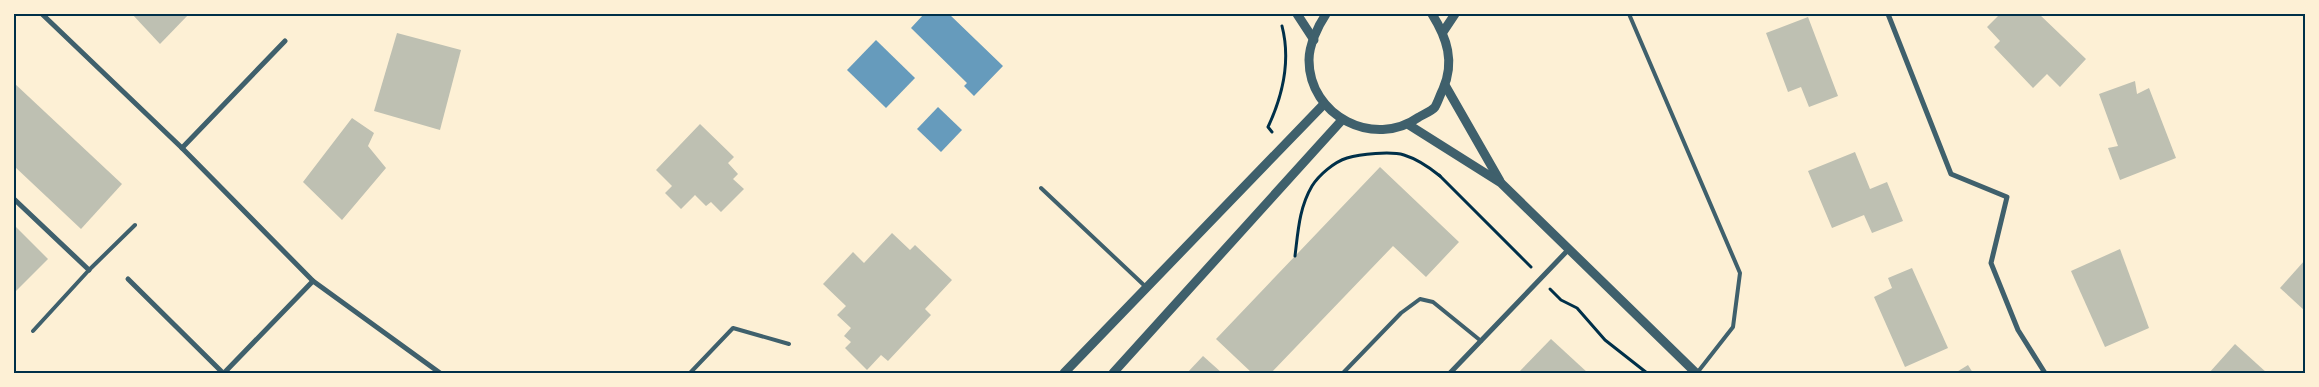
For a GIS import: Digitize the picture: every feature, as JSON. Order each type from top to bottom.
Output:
[{"type":"street","points":[[42,14],[182,148],[313,281],[440,373]]},
{"type":"street","points":[[1297,14],[1314,40]]},
{"type":"street","points":[[1326,14],[1318,25],[1309,59],[1312,83],[1324,104],[1342,120],[1365,130],[1386,131],[1409,125],[1434,108],[1448,77],[1450,56],[1444,32],[1432,14]]},
{"type":"street","points":[[1444,32],[1455,14]]},
{"type":"street","points":[[1888,14],[1951,174],[2008,197],[1991,262],[2018,330],[2045,373]]},
{"type":"street","points":[[182,148],[285,41]]},
{"type":"street","points":[[1444,85],[1501,183]]},
{"type":"street","points":[[1064,373],[1324,104]]},
{"type":"street","points":[[1113,373],[1342,120]]},
{"type":"street","points":[[1409,125],[1501,183],[1697,373]]},
{"type":"street","points":[[14,199],[89,270]]},
{"type":"street","points":[[1450,373],[1568,250]]},
{"type":"street","points":[[128,279],[224,373],[313,281]]},
{"type":"lane","points":[[1629,14],[1740,273],[1733,327],[1697,373]]},
{"type":"lane","points":[[1041,188],[1147,288]]},
{"type":"lane","points":[[33,331],[89,270],[135,225]]},
{"type":"lane","points":[[1343,373],[1401,313],[1420,299],[1433,302],[1481,341]]},
{"type":"lane","points":[[690,373],[733,328],[789,344]]},
{"type":"path","points":[[1268,127],[1279,104],[1286,74],[1285,38],[1281,23]]},
{"type":"path","points":[[1295,256],[1300,213],[1312,186],[1324,172],[1346,158],[1376,154],[1403,154],[1426,165],[1440,176],[1519,254]]},
{"type":"path","points":[[1561,300],[1577,308],[1605,340],[1647,373]]},
{"type":"water","points":[[924,14],[949,14],[1003,66],[974,96],[964,86],[967,83],[911,28]]},
{"type":"water","points":[[876,40],[915,78],[886,108],[847,70]]},
{"type":"water","points":[[938,107],[962,130],[941,152],[917,129]]},
{"type":"building","points":[[132,14],[189,14],[160,44]]},
{"type":"building","points":[[2000,14],[2039,14],[2086,59],[2060,87],[2047,74],[2033,88],[1994,47],[2000,41],[1987,27]]},
{"type":"building","points":[[1808,17],[1838,96],[1809,107],[1801,87],[1788,92],[1766,33]]},
{"type":"building","points":[[397,33],[461,50],[440,130],[374,111]]},
{"type":"building","points":[[2135,81],[2137,94],[2149,88],[2176,158],[2120,180],[2108,148],[2118,146],[2099,94]]},
{"type":"building","points":[[14,83],[122,184],[81,229],[14,166]]},
{"type":"building","points":[[352,118],[374,133],[368,146],[386,168],[342,220],[303,182]]},
{"type":"building","points":[[700,124],[734,157],[728,163],[738,174],[733,179],[744,189],[721,212],[711,202],[706,206],[695,195],[681,209],[665,193],[672,186],[656,170]]},
{"type":"building","points":[[1855,152],[1870,189],[1887,182],[1903,221],[1872,233],[1864,215],[1832,228],[1808,171]]},
{"type":"building","points":[[1380,167],[1459,242],[1426,277],[1393,246],[1271,373],[1252,373],[1216,339]]},
{"type":"building","points":[[14,225],[48,259],[14,293]]},
{"type":"building","points":[[892,233],[910,250],[915,245],[952,280],[925,309],[931,315],[888,361],[881,355],[867,370],[845,348],[851,342],[844,336],[851,328],[837,315],[846,306],[823,284],[853,252],[864,263]]},
{"type":"building","points":[[2120,249],[2149,328],[2105,347],[2071,271]]},
{"type":"building","points":[[2305,260],[2305,311],[2280,288]]},
{"type":"building","points":[[1912,268],[1948,348],[1905,367],[1874,297],[1892,288],[1888,278]]},
{"type":"building","points":[[1551,339],[1588,373],[1518,373]]},
{"type":"building","points":[[2235,344],[2267,373],[2209,373]]},
{"type":"building","points":[[1203,356],[1222,373],[1187,373]]},
{"type":"building","points":[[1968,365],[1973,373],[1955,373]]}]
